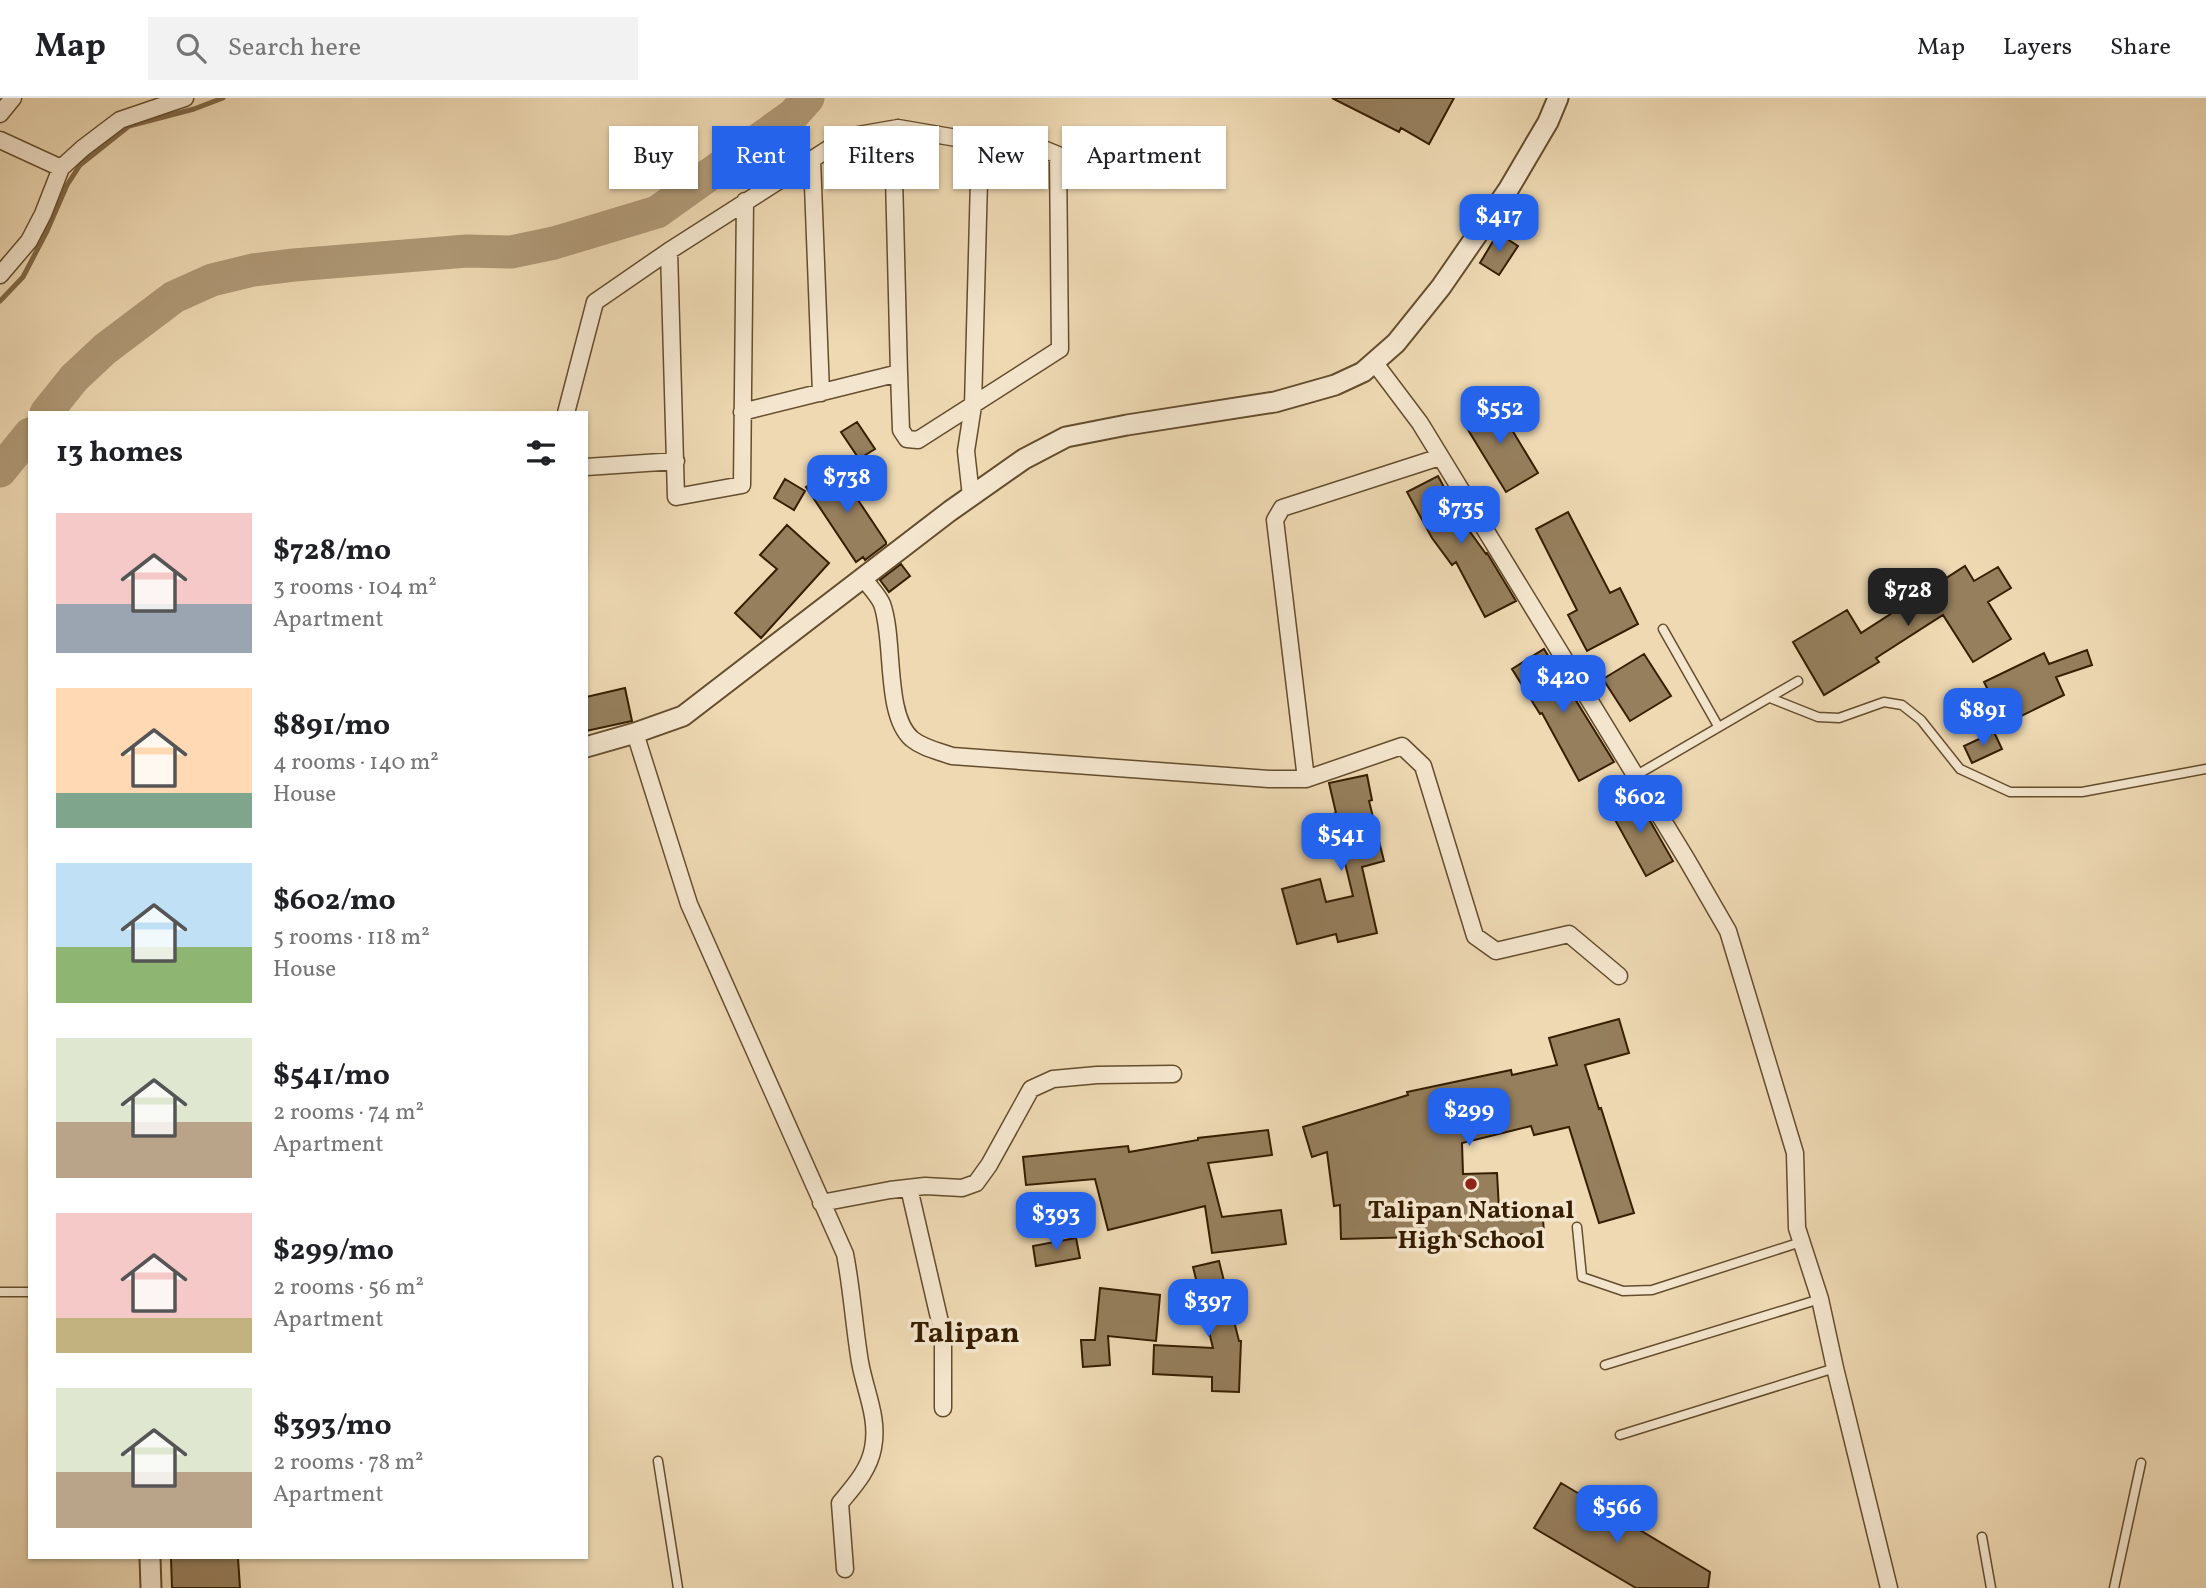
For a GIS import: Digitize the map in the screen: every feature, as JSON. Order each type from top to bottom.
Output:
[{"type":"street","points":[[0,114],[13,98]]},
{"type":"street","points":[[0,275],[29,241],[61,168],[120,120],[185,98]]},
{"type":"street","points":[[588,746],[683,716],[971,496],[1024,458],[1066,437],[1275,402],[1335,385],[1363,372],[1396,344],[1441,287],[1508,190],[1548,122],[1558,98]]},
{"type":"street","points":[[0,140],[61,168]]},
{"type":"street","points":[[567,411],[595,302],[824,151]]},
{"type":"street","points":[[894,189],[901,430],[907,439],[918,440],[1060,349],[1058,155],[1048,151]]},
{"type":"street","points":[[812,159],[821,393]]},
{"type":"street","points":[[971,496],[966,450],[973,406],[979,189]]},
{"type":"street","points":[[669,251],[676,497],[741,485],[745,201]]},
{"type":"street","points":[[1374,362],[1420,423],[1728,931],[1795,1153],[1797,1228],[1820,1299],[1889,1588]]},
{"type":"street","points":[[742,412],[899,373]]},
{"type":"street","points":[[1306,779],[1275,520],[1282,508],[1440,457]]},
{"type":"street","points":[[588,467],[676,461]]},
{"type":"street","points":[[863,578],[881,601],[887,622],[900,722],[911,738],[925,747],[951,756],[1269,779],[1306,779],[1402,746],[1423,766],[1475,936],[1496,951],[1569,934],[1619,976]]},
{"type":"street","points":[[635,733],[689,904],[845,1254],[860,1362],[874,1418],[873,1447],[866,1469],[841,1503],[845,1569]]},
{"type":"street","points":[[821,1203],[909,1188],[962,1188],[976,1183],[989,1165],[1031,1089],[1054,1079],[1097,1074],[1173,1074]]},
{"type":"street","points":[[909,1188],[943,1335],[943,1409]]},
{"type":"street","points":[[150,1559],[151,1588]]},
{"type":"lane","points":[[1663,629],[1718,726]]},
{"type":"lane","points":[[1635,776],[1798,681]]},
{"type":"lane","points":[[1770,698],[1818,717],[1829,718],[1839,718],[1884,702],[1902,705],[1921,720],[1960,769],[2010,792],[2082,792],[2206,769]]},
{"type":"lane","points":[[1577,1227],[1582,1277],[1623,1291],[1652,1290],[1801,1242]]},
{"type":"lane","points":[[0,1293],[28,1292]]},
{"type":"lane","points":[[1605,1365],[1820,1299]]},
{"type":"lane","points":[[1620,1435],[1835,1368]]},
{"type":"lane","points":[[657,1461],[678,1588]]},
{"type":"lane","points":[[2114,1588],[2141,1463]]},
{"type":"lane","points":[[1982,1537],[1991,1588]]},
{"type":"building","points":[[1332,98],[1454,98],[1429,144],[1401,128],[1399,132]]},
{"type":"building","points":[[1498,233],[1518,246],[1499,275],[1480,263]]},
{"type":"building","points":[[1494,400],[1538,473],[1506,492],[1462,420]]},
{"type":"building","points":[[857,422],[875,449],[859,459],[841,432]]},
{"type":"building","points":[[836,467],[886,542],[865,560],[863,557],[856,562],[806,487]]},
{"type":"building","points":[[1438,476],[1463,522],[1487,553],[1516,601],[1485,617],[1456,562],[1452,565],[1432,538],[1407,492]]},
{"type":"building","points":[[785,479],[805,491],[794,510],[774,498]]},
{"type":"building","points":[[1568,512],[1610,593],[1620,588],[1638,624],[1587,651],[1568,615],[1577,610],[1536,529]]},
{"type":"building","points":[[787,525],[829,563],[761,638],[735,613],[777,569],[760,555]]},
{"type":"building","points":[[901,564],[910,576],[889,592],[880,580]]},
{"type":"building","points":[[1965,566],[1974,581],[1998,567],[2011,588],[1988,602],[2011,639],[1973,662],[1943,615],[1876,658],[1879,662],[1824,695],[1793,642],[1847,610],[1861,633]]},
{"type":"building","points":[[1544,649],[1614,762],[1579,781],[1542,713],[1540,714],[1512,669]]},
{"type":"building","points":[[2087,650],[2092,665],[2056,677],[2064,695],[2005,724],[1984,682],[2044,653],[2049,664]]},
{"type":"building","points":[[1644,654],[1671,696],[1630,721],[1603,679]]},
{"type":"building","points":[[625,688],[632,721],[588,731],[588,697]]},
{"type":"building","points":[[1994,732],[2002,749],[1972,763],[1964,746]]},
{"type":"building","points":[[1367,775],[1372,800],[1369,801],[1384,861],[1362,867],[1377,933],[1338,942],[1336,934],[1297,944],[1282,889],[1320,879],[1326,902],[1353,896],[1333,814],[1336,813],[1329,783]]},
{"type":"building","points":[[1634,793],[1673,861],[1646,876],[1608,807]]},
{"type":"building","points":[[1619,1019],[1629,1053],[1585,1065],[1634,1213],[1599,1223],[1569,1127],[1534,1135],[1531,1126],[1462,1143],[1463,1174],[1497,1173],[1499,1209],[1542,1206],[1544,1233],[1461,1238],[1341,1239],[1340,1205],[1334,1206],[1327,1152],[1312,1157],[1303,1127],[1408,1095],[1407,1092],[1511,1070],[1512,1075],[1557,1065],[1549,1038]]},
{"type":"building","points":[[1268,1130],[1272,1155],[1208,1163],[1222,1217],[1281,1210],[1286,1244],[1212,1253],[1205,1206],[1108,1230],[1095,1179],[1026,1185],[1023,1157],[1128,1146],[1129,1152],[1198,1138]]},
{"type":"building","points":[[1076,1238],[1080,1258],[1036,1266],[1033,1246]]},
{"type":"building","points":[[1219,1261],[1241,1341],[1239,1392],[1212,1391],[1212,1377],[1153,1374],[1154,1345],[1213,1348],[1193,1267]]},
{"type":"building","points":[[1100,1288],[1160,1295],[1156,1341],[1108,1336],[1110,1365],[1083,1367],[1081,1340],[1095,1340]]},
{"type":"building","points":[[1561,1483],[1710,1572],[1708,1588],[1636,1588],[1534,1528]]},
{"type":"building","points":[[171,1559],[238,1559],[240,1588],[172,1588]]},
{"type":"waterway","points":[[0,301],[23,277],[67,185],[80,165],[129,126],[194,109],[223,98]]},
{"type":"waterway","points":[[48,411],[74,378],[105,349],[174,297],[212,280],[253,270],[294,265],[467,251],[511,252],[554,243],[657,212],[793,115],[808,98]]},
{"type":"waterway","points":[[0,471],[28,436]]},
{"type":"place","name":"Talipan National High School","points":[[1471,1184]]},
{"type":"district","name":"Talipan","points":[[965,1334]]}]
